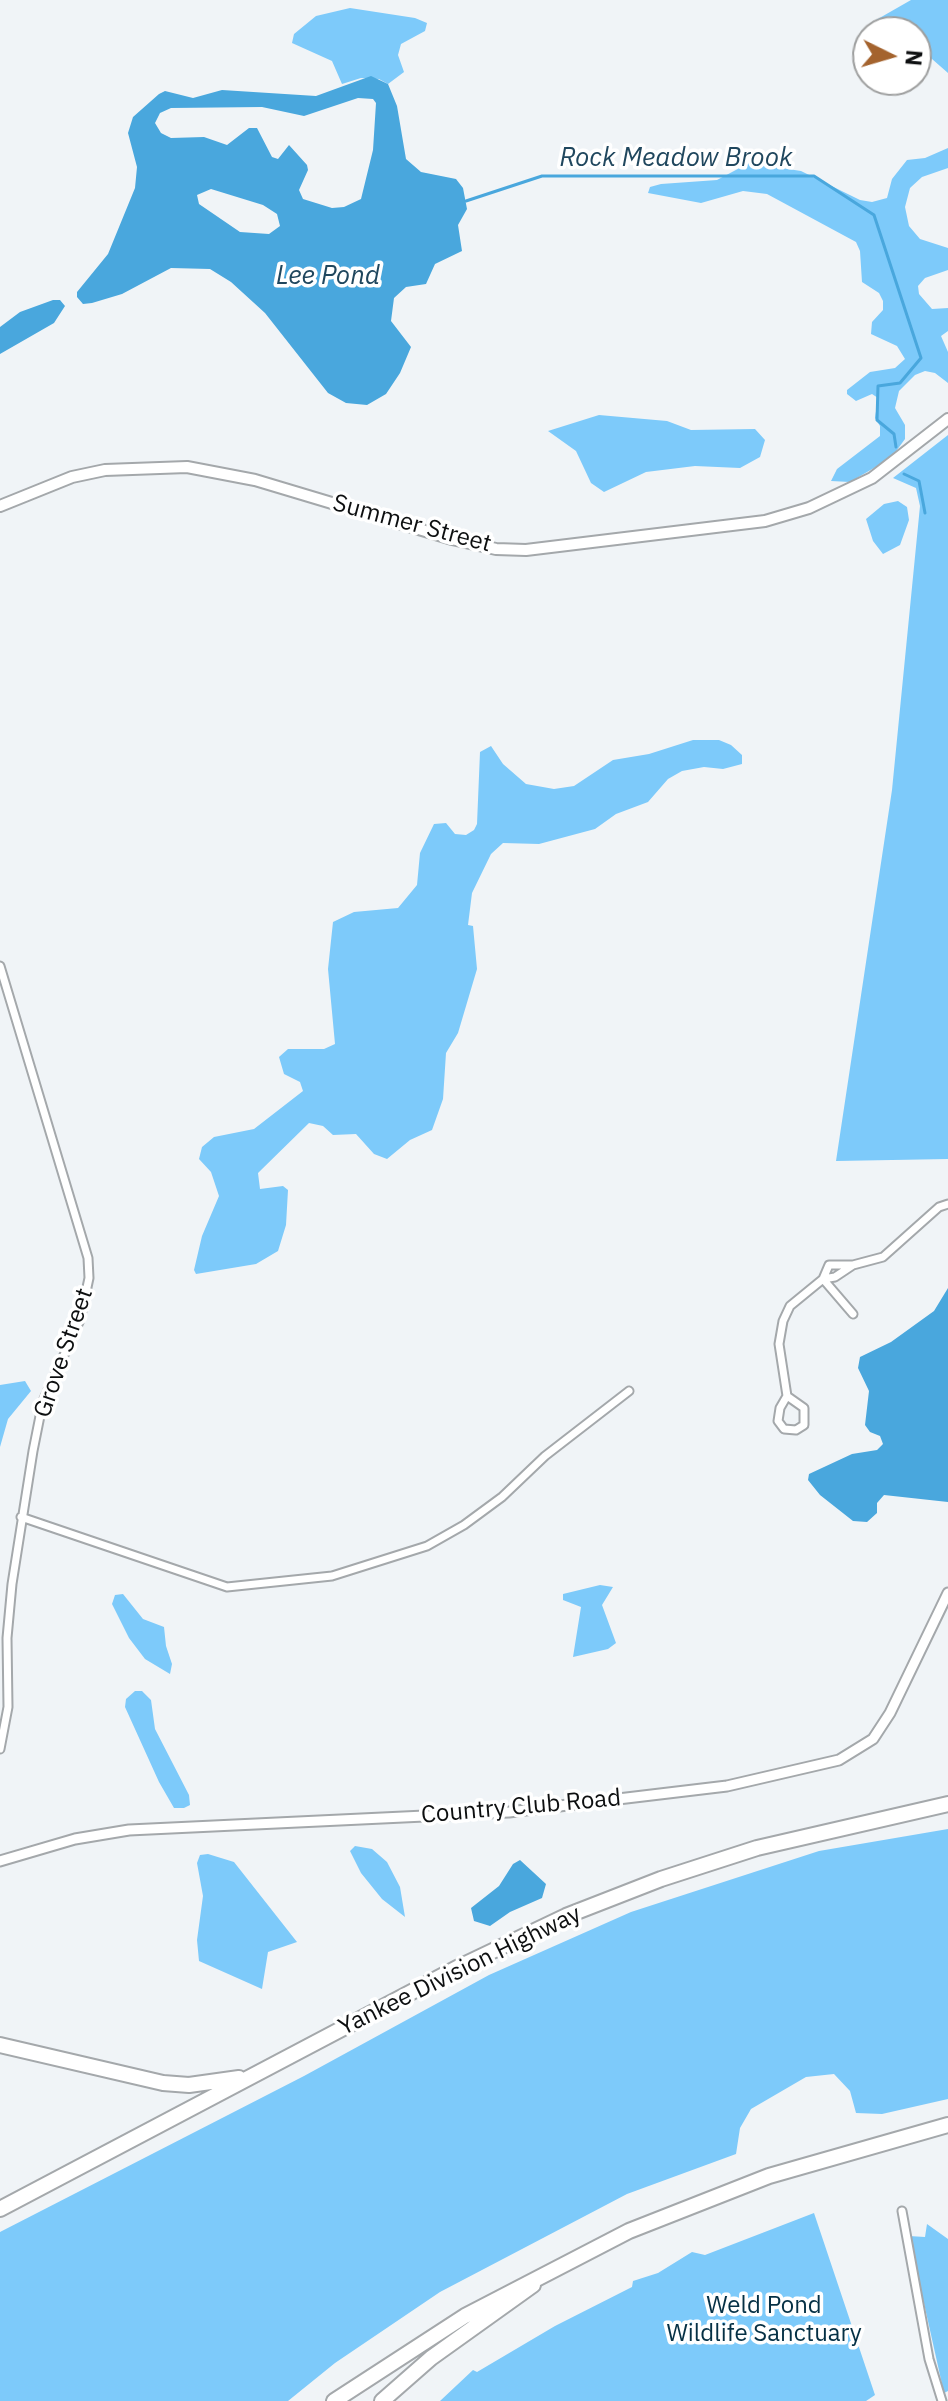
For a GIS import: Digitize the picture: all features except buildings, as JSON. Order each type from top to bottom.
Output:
[{"type":"highway","name":"Yankee Division Highway","points":[[0,2209],[474,1959],[622,1893],[783,1841],[948,1804]]},
{"type":"highway","points":[[0,2045],[170,2084],[251,2077]]},
{"type":"highway","points":[[334,2401],[438,2332],[555,2267],[651,2221],[753,2181],[948,2125]]},
{"type":"highway","points":[[382,2401],[419,2368],[513,2302],[555,2267]]},
{"type":"main road","name":"Summer Street","points":[[0,506],[72,477],[105,470],[187,467],[255,480],[452,539],[496,549],[526,550],[765,521],[809,508],[872,478],[948,419]]},
{"type":"street","name":"Grove Street","points":[[0,966],[88,1258],[89,1278],[80,1320],[43,1401],[21,1517],[7,1638],[8,1707],[0,1749]]},
{"type":"street","points":[[823,1279],[829,1265],[853,1265],[883,1257],[939,1207],[948,1204]]},
{"type":"street","points":[[787,1396],[804,1408],[804,1425],[796,1430],[784,1429],[778,1421],[780,1408],[787,1396],[779,1344],[783,1321],[800,1294],[853,1265]]},
{"type":"street","points":[[823,1279],[853,1314]]},
{"type":"street","points":[[21,1517],[227,1587],[332,1576],[427,1546],[464,1525],[502,1497],[545,1456],[629,1391]]},
{"type":"street","name":"Country Club Road","points":[[0,1861],[75,1839],[114,1832],[509,1812],[727,1786],[839,1760],[873,1739],[890,1714],[948,1593]]},
{"type":"street","points":[[902,2211],[929,2359],[942,2401]]},
{"type":"green space","points":[[911,0],[948,0],[948,73],[932,59],[932,16],[883,16]]},
{"type":"green space","points":[[350,8],[415,18],[427,23],[425,31],[401,44],[398,55],[404,72],[388,84],[379,79],[361,78],[342,84],[332,61],[292,43],[294,34],[316,16]]},
{"type":"green space","points":[[948,148],[948,168],[922,177],[910,188],[905,207],[909,226],[920,239],[948,248],[948,270],[925,278],[918,286],[919,294],[932,309],[948,308],[948,331],[941,336],[948,352],[948,383],[935,373],[925,371],[915,375],[899,391],[895,408],[905,425],[905,439],[891,458],[850,482],[831,481],[837,469],[880,436],[880,426],[875,418],[878,398],[872,394],[856,401],[847,394],[847,390],[870,372],[895,368],[905,359],[897,346],[871,334],[872,322],[883,310],[883,301],[879,293],[862,282],[860,251],[856,242],[767,194],[743,191],[701,203],[648,193],[650,187],[717,180],[749,163],[801,171],[860,200],[872,202],[887,198],[892,179],[907,160],[925,158]]},
{"type":"green space","points":[[599,415],[667,421],[691,430],[755,429],[765,440],[760,457],[740,468],[695,466],[646,472],[604,492],[591,483],[576,451],[548,431]]},
{"type":"green space","points":[[948,435],[948,1159],[836,1161],[892,790],[920,506],[916,488],[893,478]]},
{"type":"green space","points":[[898,501],[907,507],[909,520],[900,545],[883,554],[873,541],[866,519],[884,504]]},
{"type":"green space","points":[[693,740],[719,740],[731,745],[742,755],[742,764],[723,769],[704,767],[682,771],[668,779],[648,802],[616,814],[595,829],[539,844],[503,843],[491,854],[472,893],[468,925],[473,926],[477,969],[458,1033],[446,1053],[443,1099],[432,1130],[410,1140],[387,1159],[374,1154],[356,1134],[333,1135],[323,1126],[309,1123],[258,1173],[260,1189],[283,1186],[288,1190],[286,1225],[278,1251],[256,1264],[196,1274],[194,1270],[202,1236],[219,1196],[211,1172],[199,1159],[202,1147],[214,1137],[254,1129],[303,1091],[300,1082],[284,1074],[279,1057],[288,1049],[324,1049],[335,1044],[328,969],[333,922],[354,912],[398,908],[417,885],[420,853],[434,824],[446,823],[455,834],[466,835],[474,830],[477,824],[480,752],[491,746],[503,764],[526,784],[554,789],[574,786],[613,760],[649,754]]},
{"type":"green space","points":[[25,1381],[31,1391],[8,1419],[0,1447],[0,1385]]},
{"type":"green space","points":[[600,1585],[613,1587],[602,1605],[616,1643],[608,1649],[573,1657],[581,1607],[563,1600],[563,1594]]},
{"type":"green space","points":[[123,1594],[143,1619],[164,1627],[172,1664],[170,1674],[145,1659],[129,1638],[112,1604],[115,1595]]},
{"type":"green space","points":[[135,1691],[142,1691],[151,1700],[155,1729],[189,1795],[190,1805],[184,1808],[174,1808],[125,1707],[126,1699]]},
{"type":"green space","points":[[948,1829],[948,2099],[882,2114],[856,2113],[850,2091],[834,2074],[806,2077],[751,2109],[740,2128],[736,2154],[627,2194],[440,2292],[335,2363],[288,2401],[0,2401],[0,2232],[304,2076],[489,1975],[631,1912],[819,1851]]},
{"type":"green space","points":[[355,1846],[372,1849],[387,1862],[400,1887],[405,1917],[382,1899],[361,1873],[350,1851]]},
{"type":"green space","points":[[208,1854],[234,1862],[297,1942],[268,1952],[262,1989],[199,1961],[197,1940],[203,1896],[197,1863],[200,1855]]},
{"type":"green space","name":"Weld Pond Wildlife Sanctuary","points":[[814,2213],[875,2395],[866,2401],[440,2401],[473,2370],[477,2372],[555,2326],[632,2287],[633,2281],[658,2273],[692,2252],[705,2255]]},
{"type":"green space","points":[[927,2224],[948,2239],[948,2391],[944,2393],[909,2236],[925,2237]]},
{"type":"water","name":"Lee Pond","points":[[371,76],[388,84],[397,106],[406,159],[421,172],[456,179],[463,188],[467,209],[458,225],[462,251],[435,264],[426,284],[406,287],[394,298],[391,321],[411,347],[400,373],[386,394],[367,405],[346,403],[328,393],[265,313],[231,282],[210,269],[171,268],[122,294],[83,304],[77,297],[77,292],[108,254],[135,188],[137,167],[128,133],[133,117],[159,94],[165,91],[193,98],[222,90],[316,96]],"holes":[[[358,98],[373,99],[376,103],[373,150],[361,199],[344,207],[332,208],[303,199],[299,190],[308,170],[307,165],[289,145],[278,159],[272,157],[257,128],[249,128],[227,145],[204,137],[171,138],[161,133],[155,123],[160,113],[171,108],[262,107],[304,116]],[[211,189],[263,205],[277,214],[280,226],[269,234],[240,232],[199,204],[197,195]]]},
{"type":"water","points":[[60,300],[65,306],[54,323],[0,354],[0,327],[20,312]]},
{"type":"water","points":[[948,1288],[948,1502],[884,1495],[877,1503],[877,1513],[867,1522],[853,1521],[820,1495],[808,1480],[809,1474],[852,1454],[877,1450],[883,1444],[880,1436],[870,1432],[865,1425],[869,1391],[858,1368],[860,1357],[891,1342],[934,1311]]},
{"type":"water","points":[[520,1860],[546,1884],[542,1898],[510,1912],[490,1926],[474,1921],[471,1908],[499,1886],[513,1864]]},
{"type":"waterway","name":"Rock Meadow Brook","points":[[466,201],[542,176],[814,176],[874,215],[921,358],[900,383],[878,386],[877,420],[894,434],[896,447]]},
{"type":"waterway","name":"Rock Meadow Brook","points":[[904,474],[919,481],[925,513]]}]
